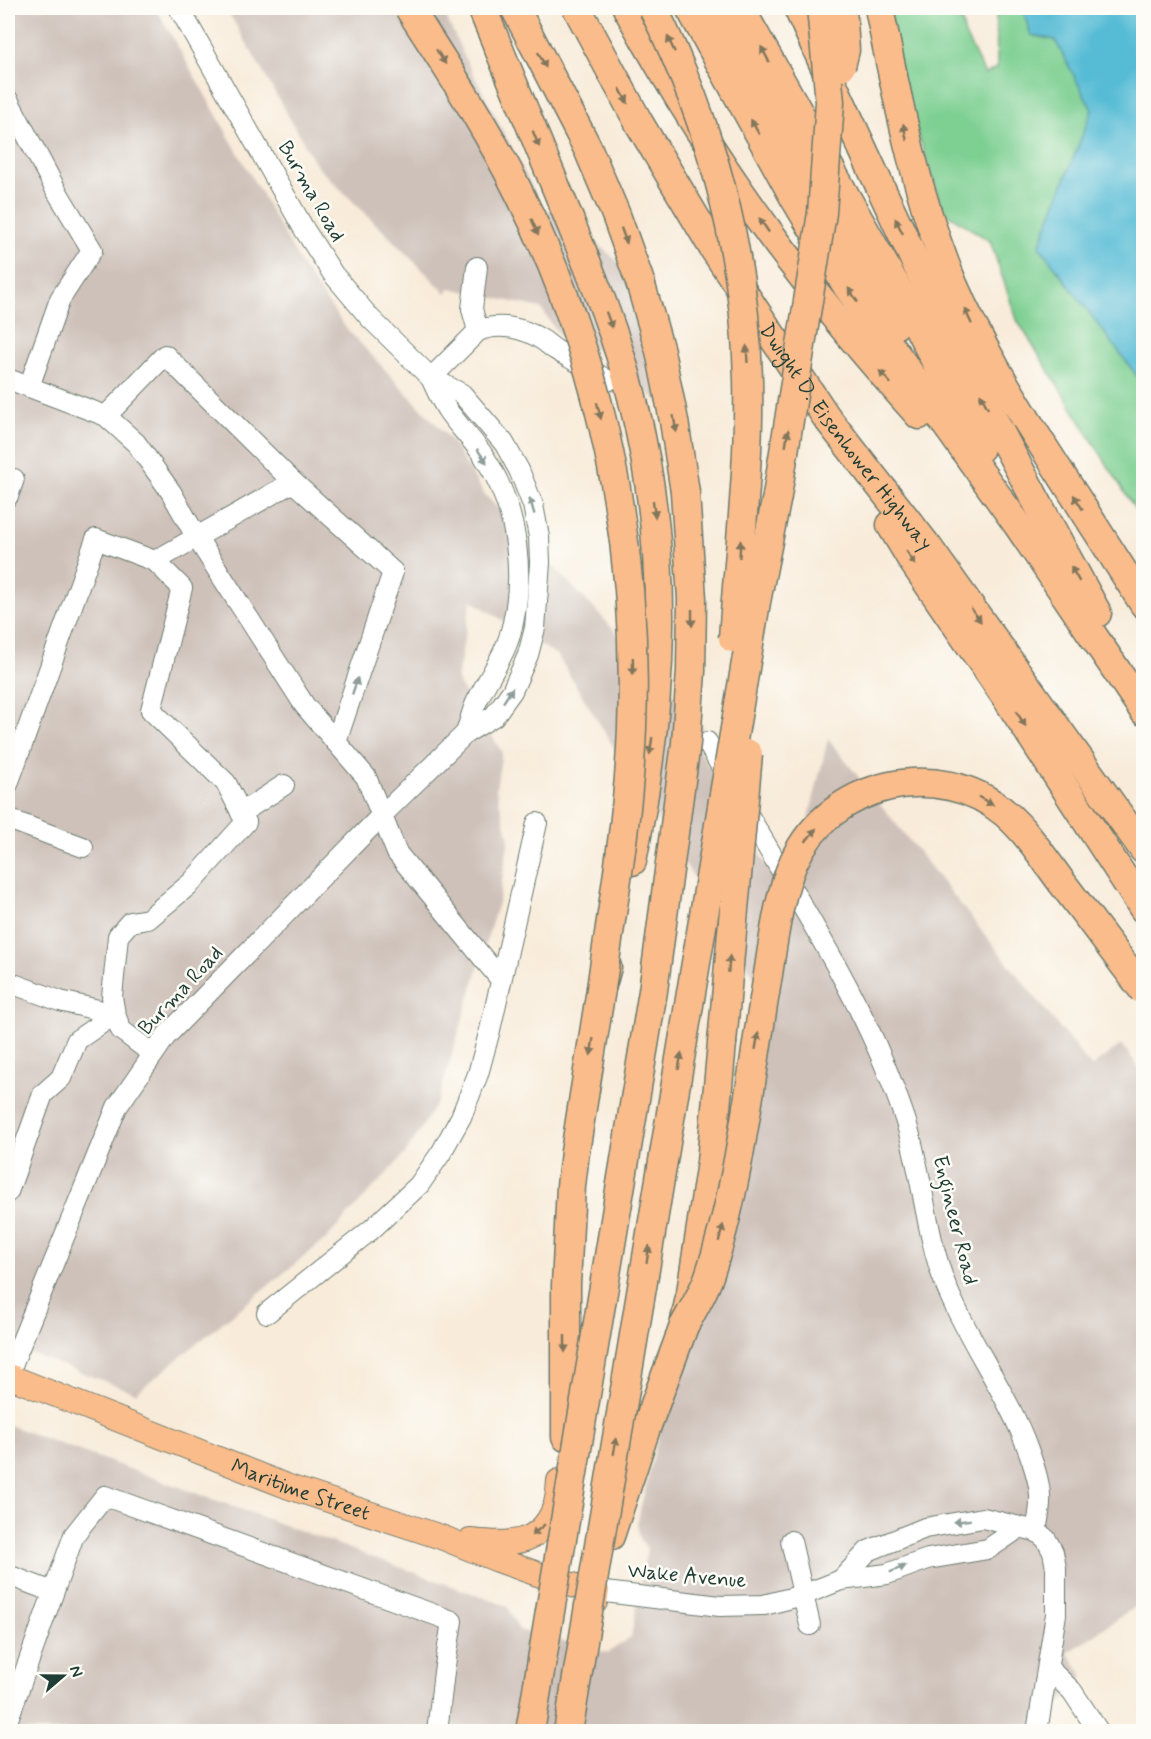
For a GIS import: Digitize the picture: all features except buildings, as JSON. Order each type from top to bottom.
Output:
[{"type":"highway","points":[[409,8],[489,134],[537,230],[575,328],[596,396],[612,465],[628,570],[633,712],[625,819],[602,989],[572,1168],[566,1265],[566,1437]]},
{"type":"highway","points":[[482,8],[588,264],[612,330],[640,429],[656,530],[660,613],[656,708],[634,851],[602,989]]},
{"type":"highway","points":[[515,8],[593,160],[640,282],[660,351],[677,439],[685,492],[692,599],[691,671],[685,752],[651,1003],[532,1731]]},
{"type":"highway","name":"Dwight D. Eisenhower Highway","points":[[577,8],[639,123],[714,249],[827,418],[927,546],[1143,849]]},
{"type":"highway","points":[[627,8],[704,138],[770,235],[879,370],[1034,548]]},
{"type":"highway","points":[[653,8],[687,83],[718,177],[738,266],[747,354],[748,429],[734,631],[703,921]]},
{"type":"highway","points":[[690,8],[794,197],[847,286],[1034,548]]},
{"type":"highway","points":[[715,8],[857,262],[961,434],[1143,711]]},
{"type":"highway","points":[[740,8],[909,310],[1034,548]]},
{"type":"highway","points":[[798,8],[954,343],[1014,461],[1143,699]]},
{"type":"highway","points":[[568,1731],[756,602],[777,496],[822,213],[830,102],[821,8]]},
{"type":"highway","points":[[830,102],[845,50],[842,8]]},
{"type":"highway","points":[[879,8],[913,166],[931,226],[954,285],[1002,380],[1143,604]]},
{"type":"highway","points":[[827,418],[912,560],[1008,700],[1143,909]]},
{"type":"highway","points":[[684,1326],[711,1162],[752,721],[777,496]]},
{"type":"highway","points":[[597,1591],[613,1524],[645,1431],[684,1326],[707,1281],[727,1208],[789,873],[812,832],[836,809],[849,801],[879,788],[909,782],[953,787],[992,804],[1022,829],[1143,991]]},
{"type":"main road","name":"Maritime Street","points":[[8,1376],[289,1487],[441,1537],[560,1582],[597,1591]]},
{"type":"main road","points":[[532,1731],[560,1582],[565,1522],[566,1437]]},
{"type":"main road","points":[[441,1537],[506,1544],[527,1539],[544,1527],[555,1508],[566,1437]]},
{"type":"main road","points":[[573,1731],[597,1591]]},
{"type":"street","name":"Burma Road","points":[[8,1376],[117,1107],[166,1036],[382,815],[466,733],[477,700],[509,640],[516,615],[519,577],[508,506],[498,481],[484,456],[447,410],[431,378],[370,318],[333,274],[304,229],[179,8]]},
{"type":"street","points":[[8,100],[56,190],[92,249],[60,299],[29,387]]},
{"type":"street","points":[[477,267],[472,309],[477,331]]},
{"type":"street","points":[[431,378],[477,331],[486,327],[498,326],[520,330],[544,340],[553,348],[608,381]]},
{"type":"street","points":[[106,416],[165,355],[293,482],[393,572],[336,742]]},
{"type":"street","points":[[8,379],[106,416],[136,443],[171,492],[197,538],[305,705],[366,777],[397,853],[456,928],[501,980]]},
{"type":"street","points":[[155,561],[293,482]]},
{"type":"street","points":[[8,784],[96,539],[155,561],[182,588],[151,710],[226,783],[246,822],[191,883],[148,919],[130,922],[118,936],[112,997],[115,1014],[122,1030],[153,1054]]},
{"type":"street","name":"Engineer Road","points":[[707,742],[843,978],[874,1041],[905,1118],[945,1283],[960,1319],[1010,1407],[1036,1472],[1040,1510],[1028,1530]]},
{"type":"street","points":[[241,813],[284,785]]},
{"type":"street","points":[[8,819],[83,847]]},
{"type":"street","points":[[267,1313],[372,1229],[418,1185],[441,1153],[461,1117],[478,1074],[537,823]]},
{"type":"street","points":[[8,982],[60,1001],[115,1014]]},
{"type":"street","points":[[8,1192],[43,1094],[62,1078],[77,1040],[115,1014]]},
{"type":"street","points":[[8,1719],[74,1535],[105,1496],[452,1621],[437,1731]]},
{"type":"street","name":"Wake Avenue","points":[[841,1580],[868,1551],[925,1528],[982,1518],[1028,1530]]},
{"type":"street","points":[[1028,1530],[1046,1539],[1053,1551],[1056,1568],[1056,1614],[1037,1731]]},
{"type":"street","name":"Wake Avenue","points":[[597,1591],[720,1606],[764,1605],[803,1595],[841,1580],[887,1574],[928,1559],[988,1549],[1028,1530]]},
{"type":"street","points":[[792,1541],[810,1625]]},
{"type":"street","points":[[8,1575],[53,1592]]},
{"type":"street","points":[[1048,1668],[1072,1691],[1100,1731]]},
{"type":"shaded area","points":[[8,8],[156,8],[305,271],[346,328],[450,439],[485,495],[704,728],[693,739],[788,903],[828,739],[1091,1067],[1122,1044],[1143,1074],[1143,1601],[1068,1653],[1084,1676],[1056,1708],[1053,1731],[8,1731],[8,1425],[507,1606],[519,1630],[608,1653],[631,1637],[647,1549],[640,1538],[637,1523],[766,996],[558,656],[471,600],[457,680],[502,752],[496,789],[509,838],[499,899],[438,1101],[405,1154],[327,1238],[136,1393],[8,1345]]},
{"type":"shaded area","points":[[226,8],[442,8],[466,60],[542,206],[588,235],[634,276],[666,408],[595,349],[559,335],[541,308],[450,288],[446,293],[317,166]]},
{"type":"green space","points":[[889,8],[959,8],[965,35],[985,74],[997,68],[996,8],[1143,8],[1143,522],[1017,320],[990,241],[943,211],[903,88]]},
{"type":"water","points":[[1022,8],[1143,8],[1143,384],[1039,246],[1092,110],[1055,40],[1031,35]]}]
